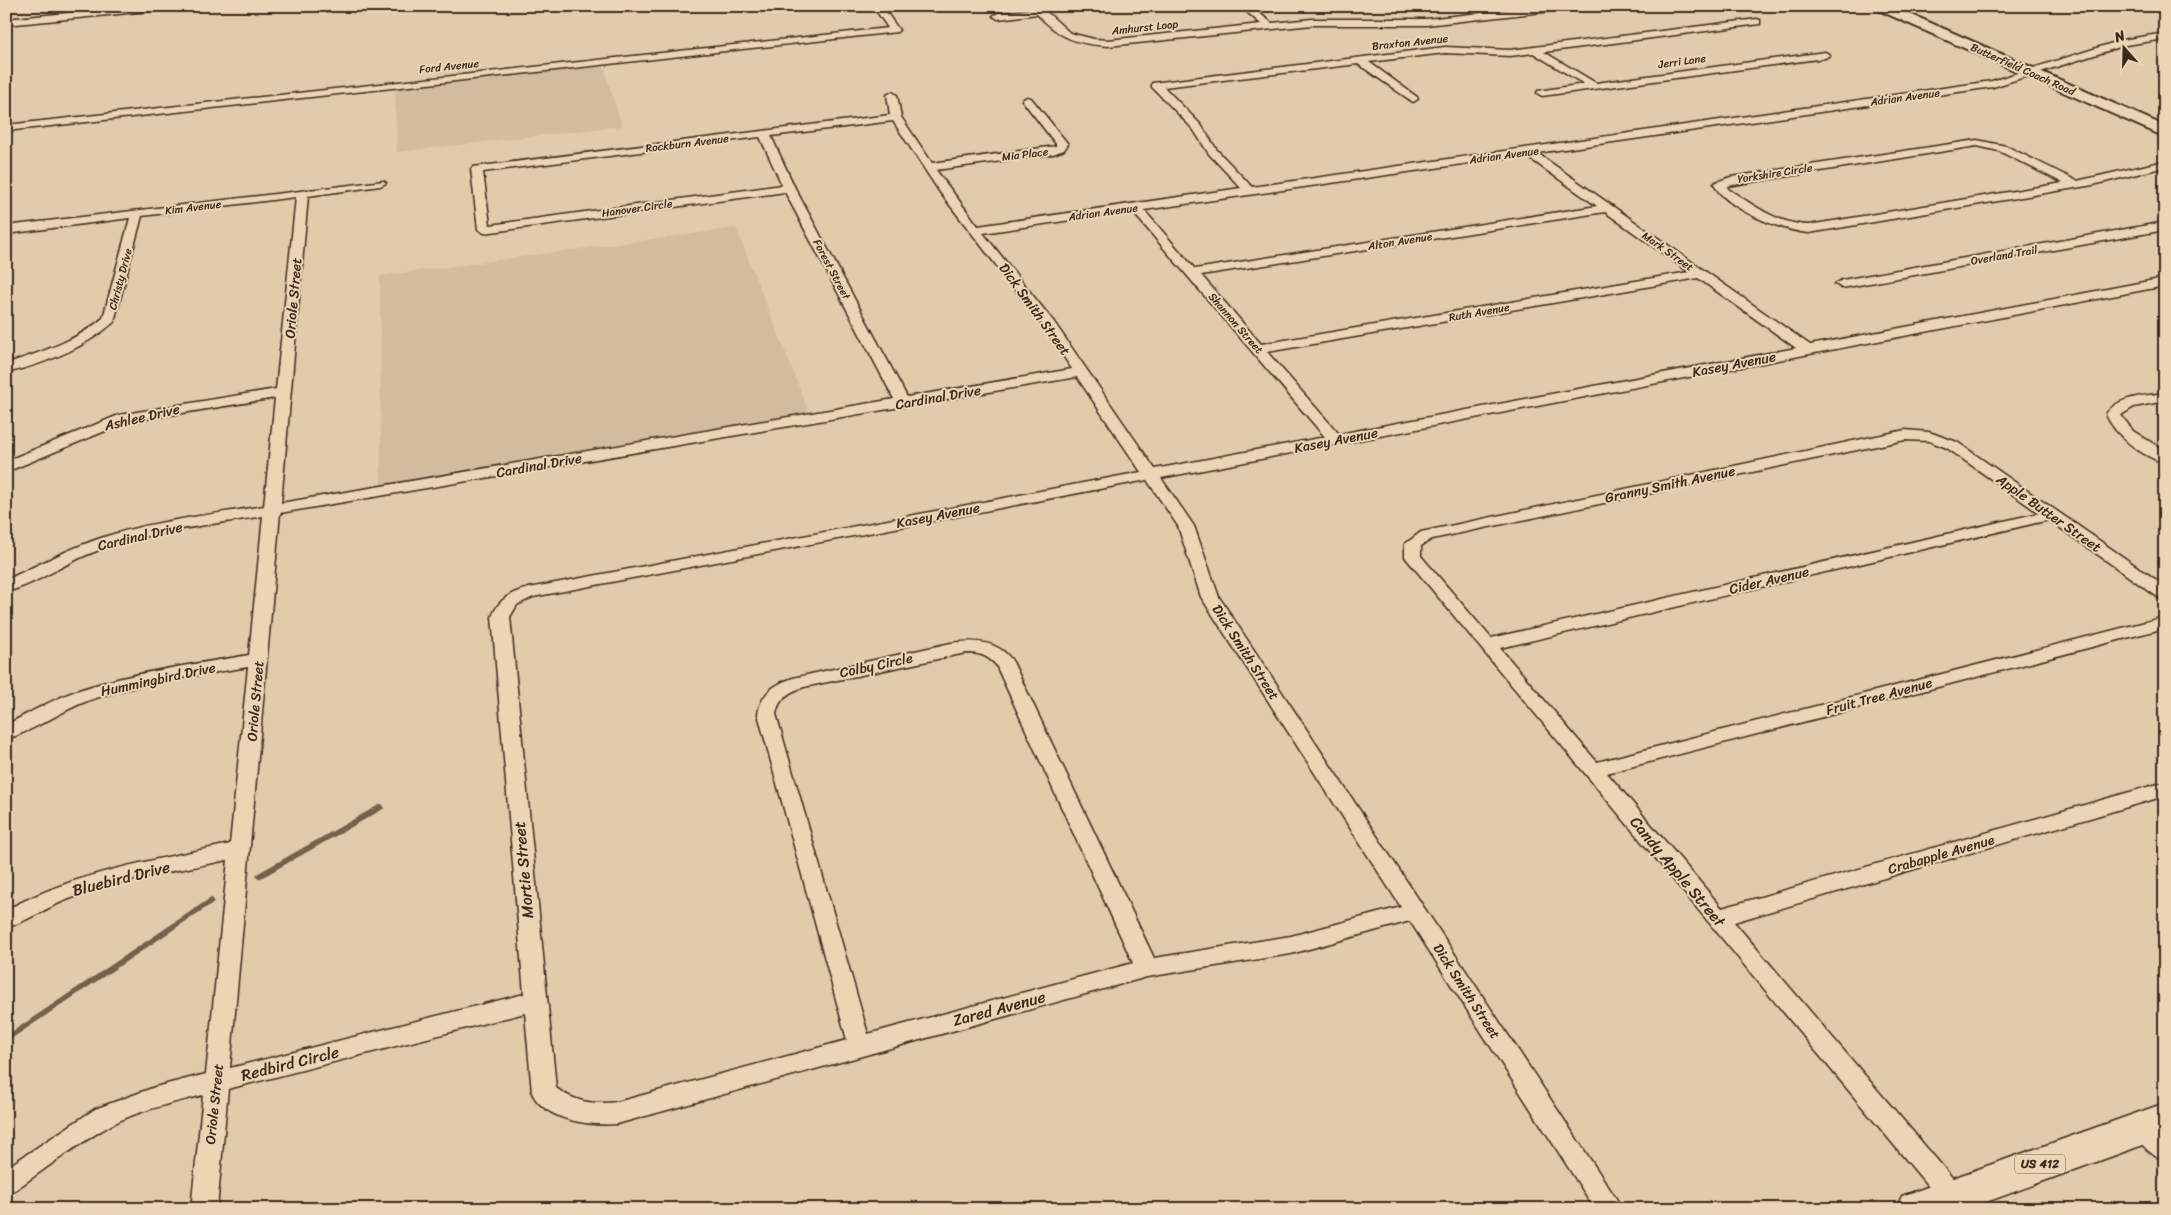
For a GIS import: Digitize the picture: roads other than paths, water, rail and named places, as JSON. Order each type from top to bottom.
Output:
[{"type":"highway","name":"US 412","points":[[1916,1209],[1952,1196],[2157,1133]]},
{"type":"main road","name":"Butterfield Coach Road","points":[[1881,6],[2165,132]]},
{"type":"street","points":[[6,22],[170,6]]},
{"type":"street","name":"Ford Avenue","points":[[6,128],[894,30],[877,6]]},
{"type":"street","points":[[1244,6],[1269,26]]},
{"type":"street","name":"Amhurst Loop","points":[[1038,9],[1063,34],[1082,41],[1121,43],[1294,23],[1329,16],[1410,23],[1570,6]]},
{"type":"street","points":[[998,16],[1038,9]]},
{"type":"street","points":[[1447,10],[1461,19]]},
{"type":"street","name":"Braxton Avenue","points":[[1250,191],[1213,152],[1198,126],[1156,85],[1445,50],[1510,53],[1757,22]]},
{"type":"street","name":"Adrian Avenue","points":[[976,230],[1993,84],[2125,42],[2165,36]]},
{"type":"street","points":[[1535,50],[1594,86]]},
{"type":"street","name":"Jerri Lane","points":[[1542,93],[1825,55]]},
{"type":"street","points":[[1359,60],[1413,100]]},
{"type":"street","name":"Dick Smith Street","points":[[892,95],[896,117],[929,167],[1049,325],[1191,536],[1210,598],[1610,1209]]},
{"type":"street","name":"Mia Place","points":[[929,167],[1053,151],[1060,148],[1062,144],[1027,100]]},
{"type":"street","name":"Rockburn Avenue","points":[[484,229],[477,169],[896,117]]},
{"type":"street","name":"Forest Street","points":[[764,133],[789,188],[903,403]]},
{"type":"street","name":"Yorkshire Circle","points":[[2075,185],[2002,148],[1976,143],[1731,180],[1720,184],[1720,187],[1774,223],[1790,228],[1809,229],[2075,185],[2165,164]]},
{"type":"street","name":"Mark Street","points":[[1527,151],[1808,350]]},
{"type":"street","name":"Kim Avenue","points":[[6,230],[380,183]]},
{"type":"street","name":"Hanover Circle","points":[[484,229],[789,188]]},
{"type":"street","name":"Oriole Street","points":[[204,1209],[259,659],[302,193]]},
{"type":"street","name":"Shannon Street","points":[[1135,207],[1336,440]]},
{"type":"street","name":"Alton Avenue","points":[[1192,273],[1608,208]]},
{"type":"street","name":"Christy Drive","points":[[6,370],[76,342],[99,330],[109,319],[138,214]]},
{"type":"street","name":"Overland Trail","points":[[1842,284],[2165,226]]},
{"type":"street","name":"Ruth Avenue","points":[[1258,349],[1700,274]]},
{"type":"street","name":"Kasey Avenue","points":[[509,602],[529,593],[2165,282]]},
{"type":"street","name":"Cardinal Drive","points":[[6,587],[83,550],[146,531],[1080,372]]},
{"type":"street","name":"Ashlee Drive","points":[[6,467],[124,418],[284,392]]},
{"type":"street","points":[[2165,397],[2124,406],[2117,409],[2113,414],[2116,424],[2130,436],[2165,458]]},
{"type":"street","name":"Granny Smith Avenue","points":[[1412,544],[1427,535],[1857,445],[1906,435],[1930,436]]},
{"type":"street","name":"Apple Butter Street","points":[[1930,436],[1952,445],[2165,594]]},
{"type":"street","name":"Cider Avenue","points":[[1487,645],[2052,515]]},
{"type":"street","name":"Candy Apple Street","points":[[1412,544],[1413,557],[1952,1196]]},
{"type":"street","name":"Mortie Street","points":[[509,602],[503,609],[501,617],[534,1001],[544,1093],[556,1104],[585,1115]]},
{"type":"street","name":"Fruit Tree Avenue","points":[[1592,770],[2165,622]]},
{"type":"street","name":"Colby Circle","points":[[860,1046],[767,714],[768,703],[774,694],[786,686],[800,682],[952,649],[983,648],[996,654],[1004,662],[1147,968]]},
{"type":"street","name":"Hummingbird Drive","points":[[6,733],[82,696],[124,684],[259,659]]},
{"type":"street","name":"Crabapple Avenue","points":[[1718,918],[2165,789]]},
{"type":"street","name":"Bluebird Drive","points":[[6,920],[55,895],[99,880],[240,850]]},
{"type":"street","name":"Zared Avenue","points":[[585,1115],[596,1116],[617,1113],[1147,968],[1291,945],[1415,911]]},
{"type":"street","name":"Redbird Circle","points":[[6,1182],[53,1149],[104,1117],[155,1097],[534,1001]]},
{"type":"waterway","points":[[259,876],[381,807]]},
{"type":"waterway","points":[[6,1039],[211,901]]}]
